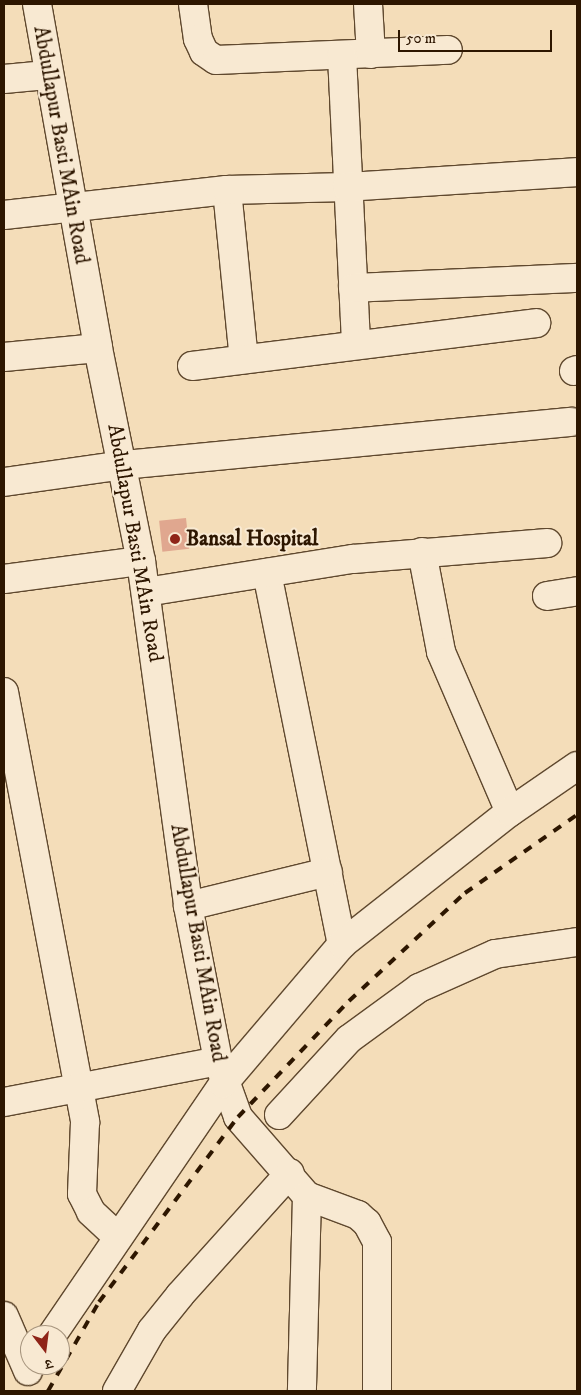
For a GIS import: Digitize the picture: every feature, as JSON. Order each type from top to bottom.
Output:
[{"type":"street","name":"Abdullapur Basti MAin Road","points":[[37,4],[48,75],[98,348],[141,561],[188,906],[221,1072],[238,1117],[290,1173],[307,1196]]},
{"type":"street","points":[[193,4],[198,39],[204,52],[216,60],[448,50]]},
{"type":"street","points":[[368,4],[371,54]]},
{"type":"street","points":[[342,56],[356,345]]},
{"type":"street","points":[[4,79],[48,75]]},
{"type":"street","points":[[4,215],[227,190],[347,187],[577,172]]},
{"type":"street","points":[[227,190],[244,359]]},
{"type":"street","points":[[353,288],[577,278]]},
{"type":"street","points":[[192,366],[536,324]]},
{"type":"street","points":[[4,357],[98,348]]},
{"type":"street","points":[[4,482],[123,465],[571,422]]},
{"type":"street","points":[[146,592],[267,572],[422,552],[547,543]]},
{"type":"street","points":[[422,552],[441,652],[510,812]]},
{"type":"street","points":[[4,579],[141,561]]},
{"type":"street","points":[[267,572],[342,944]]},
{"type":"street","points":[[547,596],[577,591]]},
{"type":"street","points":[[4,692],[85,1122],[82,1194],[91,1212],[117,1236]]},
{"type":"street","points":[[59,1325],[221,1072],[342,944],[510,812],[577,766]]},
{"type":"street","points":[[188,906],[328,872]]},
{"type":"street","points":[[279,1115],[349,1039],[420,988],[495,954],[577,942]]},
{"type":"street","points":[[4,1102],[79,1088],[221,1072]]},
{"type":"street","points":[[117,1391],[152,1330],[180,1295],[290,1173]]},
{"type":"street","points":[[302,1391],[307,1196],[358,1215],[367,1223],[377,1242],[377,1391]]},
{"type":"street","points":[[4,1316],[25,1376]]},
{"type":"building","points":[[186,518],[189,549],[162,552],[159,521]]},
{"type":"railway","points":[[48,1391],[99,1302],[238,1117],[349,1001],[465,893],[577,815]]},
{"type":"place","name":"Bansal Hospital","points":[[175,539]]}]
